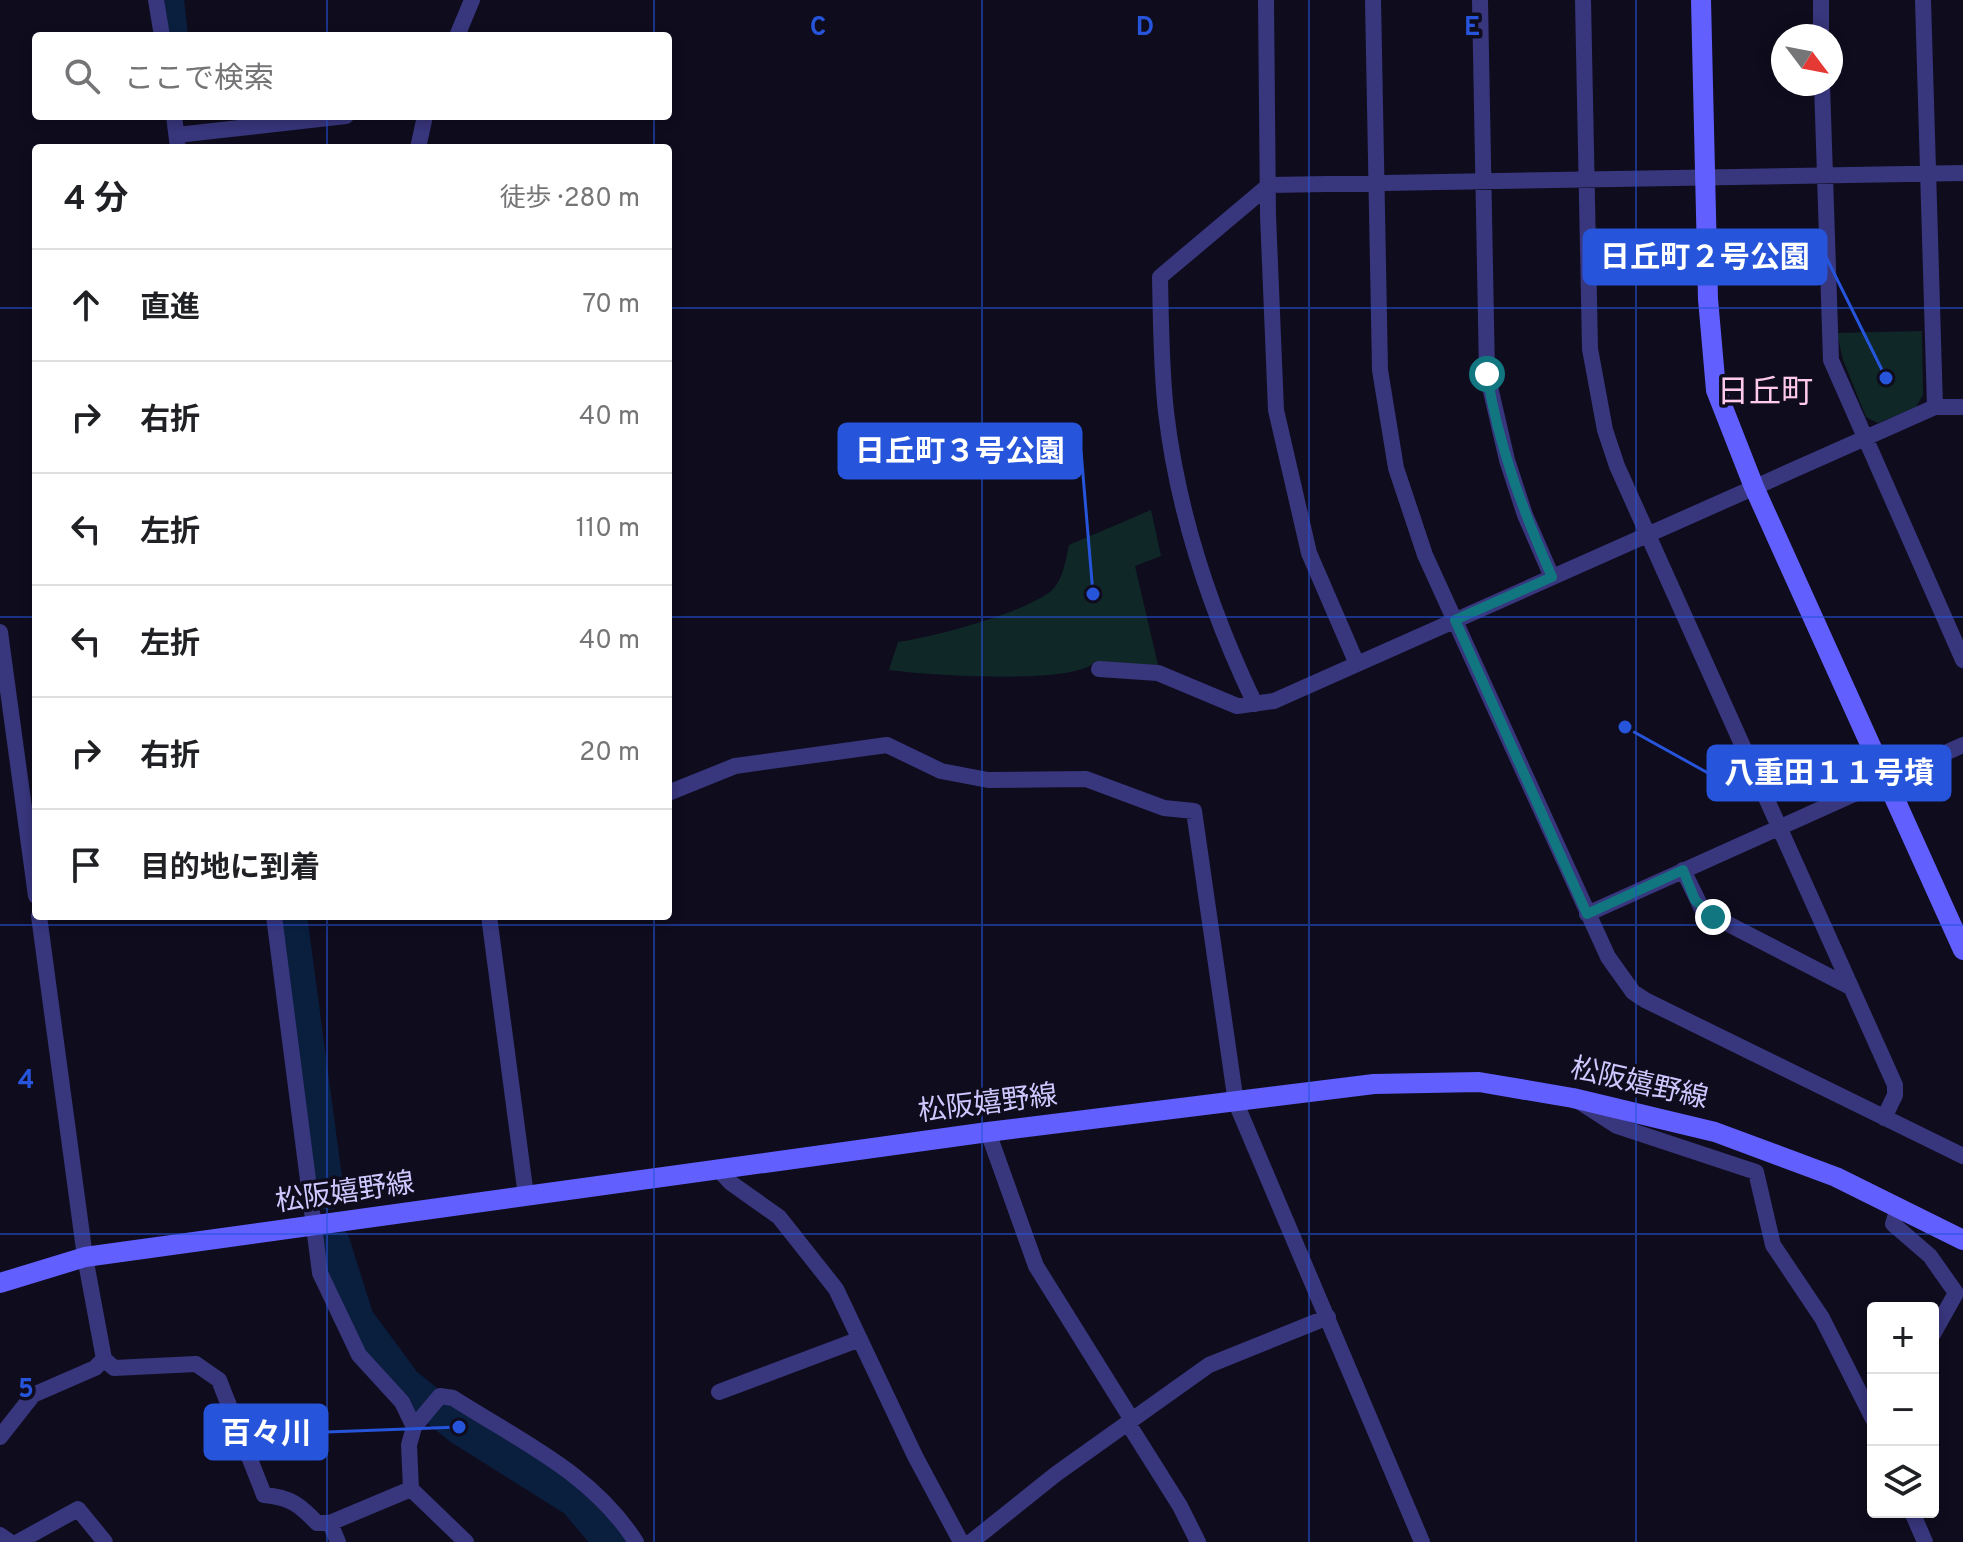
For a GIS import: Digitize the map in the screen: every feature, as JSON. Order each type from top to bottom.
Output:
[{"type":"main road","points":[[1701,0],[1704,176],[1714,377],[1724,416],[1963,950]]},
{"type":"main road","name":"松阪嬉野線","points":[[0,1283],[85,1257],[988,1132],[1374,1084],[1435,1080],[1479,1082],[1573,1098],[1715,1132],[1764,1148],[1963,1240]]},
{"type":"street","points":[[156,0],[161,32]]},
{"type":"street","points":[[459,32],[472,0]]},
{"type":"street","points":[[1266,0],[1272,384],[1280,436],[1309,553],[1357,664]]},
{"type":"street","points":[[1373,0],[1380,370],[1386,420],[1412,518],[1608,957],[1633,992],[1703,1030],[1963,1156]]},
{"type":"street","points":[[1480,0],[1485,350],[1491,397],[1525,515],[1552,577]]},
{"type":"street","points":[[1583,0],[1590,349],[1613,457],[1895,1085],[1884,1118]]},
{"type":"street","points":[[1821,0],[1821,24]]},
{"type":"street","points":[[1923,0],[1935,407]]},
{"type":"street","points":[[1822,96],[1822,176],[1831,360],[1963,660]]},
{"type":"street","points":[[174,120],[177,141],[319,120]]},
{"type":"street","points":[[419,144],[424,120]]},
{"type":"street","points":[[1255,704],[1218,623],[1183,503],[1166,412],[1160,277],[1269,185],[1963,173]]},
{"type":"street","points":[[1099,669],[1158,673],[1237,706],[1274,701],[1935,407],[1963,407]]},
{"type":"street","points":[[0,632],[32,867]]},
{"type":"street","points":[[672,791],[735,766],[887,745],[941,771],[988,780],[1086,779],[1164,808],[1194,811],[1236,1103],[1422,1542]]},
{"type":"street","points":[[1587,914],[1963,745]]},
{"type":"street","points":[[1683,870],[1703,911],[1850,987]]},
{"type":"street","points":[[40,920],[85,1257],[104,1359],[114,1368],[196,1364],[219,1380],[264,1495],[286,1497],[298,1503],[317,1523],[330,1523],[411,1489]]},
{"type":"street","points":[[275,920],[320,1273],[359,1355],[419,1421]]},
{"type":"street","points":[[490,920],[526,1196]]},
{"type":"street","points":[[1573,1098],[1617,1126],[1756,1172],[1773,1245],[1867,1387]]},
{"type":"street","points":[[988,1132],[1036,1266],[1131,1422],[1198,1542]]},
{"type":"street","points":[[720,1171],[731,1183],[779,1217],[836,1289],[961,1542]]},
{"type":"street","points":[[1898,1208],[1893,1224],[1930,1256],[1956,1293],[1939,1323]]},
{"type":"street","points":[[971,1542],[1056,1474],[1209,1365],[1328,1317]]},
{"type":"street","points":[[719,1392],[860,1339]]},
{"type":"street","points":[[0,1437],[33,1395],[95,1368],[104,1359]]},
{"type":"street","points":[[466,1542],[411,1489],[409,1445],[419,1421],[438,1399],[453,1398],[575,1474],[605,1499],[636,1542]]},
{"type":"street","points":[[18,1542],[78,1509],[105,1542]]},
{"type":"street","points":[[1915,1518],[1925,1542]]},
{"type":"street","points":[[330,1523],[338,1542]]},
{"type":"street","points":[[0,1535],[10,1542]]},
{"type":"green space","points":[[1922,331],[1923,395],[1916,407],[1878,423],[1866,417],[1843,360],[1837,333]]},
{"type":"green space","points":[[1151,510],[1161,556],[1135,566],[1158,665],[1094,663],[1079,670],[1056,674],[996,677],[889,670],[898,642],[978,623],[1021,608],[1051,591],[1058,582],[1069,545]]},
{"type":"waterway","points":[[167,0],[171,32]]},
{"type":"waterway","points":[[291,920],[327,1193]]},
{"type":"waterway","points":[[333,1243],[357,1319],[405,1384],[459,1427],[575,1500],[611,1542]]},
{"type":"place","name":"日丘町２号公園","points":[[1886,378]]},
{"type":"place","name":"日丘町３号公園","points":[[1093,594]]},
{"type":"place","name":"八重田１１号墳","points":[[1625,727]]},
{"type":"place","name":"百々川","points":[[459,1427]]},
{"type":"district","name":"日丘町","points":[[1765,394]]},
{"type":"route","points":[[1487,374],[1495,419],[1507,460],[1525,515],[1552,577],[1455,620],[1587,914],[1683,870],[1695,900],[1703,911],[1713,917]]}]
